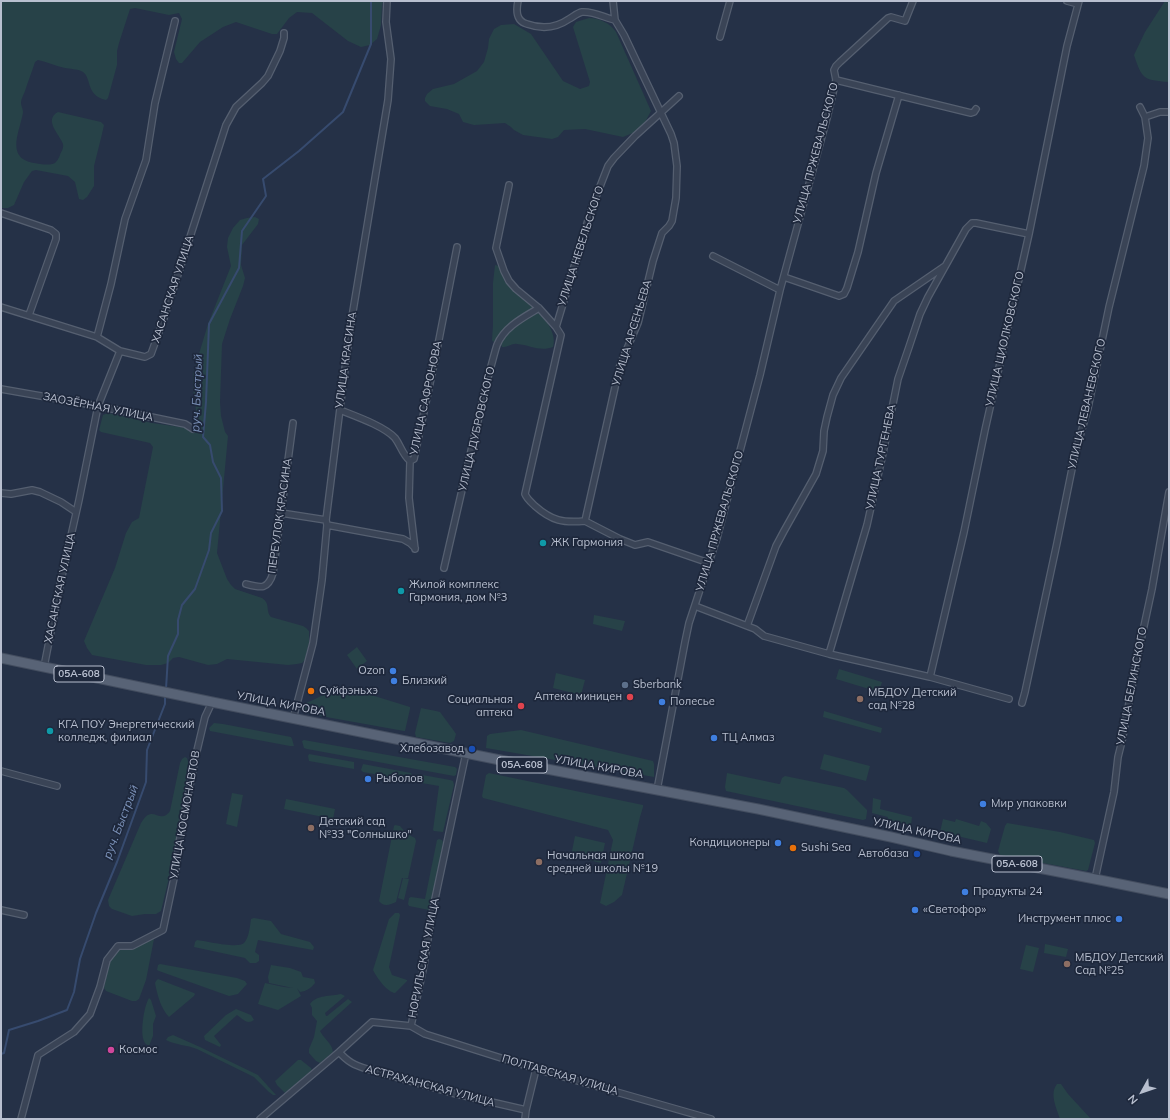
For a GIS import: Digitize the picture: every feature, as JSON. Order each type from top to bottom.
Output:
[{"type":"main road","name":"УЛИЦА КИРОВА","points":[[1,658],[293,719],[658,790],[1169,894]]},
{"type":"street","name":"УЛИЦА КРАСИНА","points":[[293,719],[313,643],[322,580],[326,523],[350,329],[388,100],[391,60],[386,22],[387,1]]},
{"type":"street","points":[[518,1],[517,12],[520,21],[537,27],[547,27],[563,22],[579,13],[584,12],[593,13],[616,20]]},
{"type":"street","points":[[613,1],[616,20],[661,112],[679,96]]},
{"type":"street","points":[[720,37],[730,1]]},
{"type":"street","name":"УЛИЦА ПРЖЕВАЛЬСКОГО","points":[[658,790],[685,642],[717,538],[760,375],[797,223],[813,169],[836,80],[834,70],[836,66],[888,18],[891,17],[905,21],[913,1]]},
{"type":"street","points":[[1067,1],[1079,3]]},
{"type":"street","name":"УЛИЦА ЦИОЛКОВСКОГО","points":[[930,677],[964,532],[985,430],[1029,234],[1067,46],[1079,3]]},
{"type":"street","points":[[97,337],[111,284],[122,232],[146,160],[156,103],[175,21]]},
{"type":"street","name":"ХАСАНСКАЯ УЛИЦА","points":[[44,667],[98,406],[120,351],[145,358],[151,354],[226,125],[236,107],[268,76],[280,51],[284,33]]},
{"type":"street","points":[[836,80],[971,113],[976,110]]},
{"type":"street","points":[[784,277],[839,296],[844,294],[858,252],[876,173],[899,95]]},
{"type":"street","name":"УЛИЦА ЛЕВАНЕВСКОГО","points":[[1022,703],[1075,454],[1088,408],[1109,307],[1144,166],[1148,138],[1145,117],[1140,107]]},
{"type":"street","name":"УЛИЦА НЕВЕЛЬСКОГО","points":[[585,521],[567,522],[552,519],[530,501],[525,494],[561,335],[556,327],[592,207],[608,166],[635,136],[661,112]]},
{"type":"street","name":"УЛИЦА АРСЕНЬЕВА","points":[[585,521],[620,365],[638,323],[653,262],[662,233],[672,221],[676,198],[677,166],[674,143],[661,112]]},
{"type":"street","points":[[1145,117],[1160,112],[1169,112]]},
{"type":"street","points":[[509,185],[496,248],[509,281],[516,289],[539,308],[556,327]]},
{"type":"street","points":[[1,213],[51,230],[56,234],[56,239],[29,315]]},
{"type":"street","name":"УЛИЦА ТУРГЕНЕВА","points":[[829,654],[866,525],[882,458],[898,379],[920,314],[928,297],[966,229],[972,223],[1029,234]]},
{"type":"street","name":"УЛИЦА САФРОНОВА","points":[[326,523],[403,539],[416,549],[412,532],[409,498],[410,461],[414,460],[457,247]]},
{"type":"street","points":[[713,256],[780,290]]},
{"type":"street","points":[[747,626],[776,546],[816,474],[822,451],[827,417],[833,395],[841,378],[894,301],[946,265]]},
{"type":"street","points":[[1,306],[97,337],[120,351]]},
{"type":"street","name":"УЛИЦА ДУБРОВСКОГО","points":[[444,568],[487,380],[497,344],[504,334],[520,320],[539,308]]},
{"type":"street","name":"ЗАОЗЁРНАЯ УЛИЦА","points":[[1,389],[98,406],[185,424],[193,429]]},
{"type":"street","points":[[340,410],[359,417],[388,433],[395,439],[403,454],[410,461]]},
{"type":"street","name":"ПЕРЕУЛОК КРАСИНА","points":[[246,584],[261,588],[271,581],[293,423]]},
{"type":"street","points":[[1,493],[11,494],[32,490],[40,492],[61,502],[76,512]]},
{"type":"street","name":"УЛИЦА БЕЛИНСКОГО","points":[[1095,878],[1114,792],[1118,757],[1152,589],[1169,492]]},
{"type":"street","points":[[281,513],[326,523]]},
{"type":"street","points":[[585,521],[635,545],[648,542],[709,563]]},
{"type":"street","points":[[695,606],[755,629],[764,636],[829,654],[930,677],[1009,699]]},
{"type":"street","name":"УЛИЦА КОСМОНАВТОВ","points":[[23,1119],[38,1055],[74,1032],[90,1014],[100,987],[107,960],[118,946],[132,946],[163,930],[176,870],[179,843],[195,759],[205,717],[212,702]]},
{"type":"street","name":"НОРИЛЬСКАЯ УЛИЦА","points":[[260,1119],[372,1022],[411,1026],[424,965],[432,913],[466,753]]},
{"type":"street","points":[[1,771],[57,786]]},
{"type":"street","points":[[1,910],[24,915]]},
{"type":"street","name":"ПОЛТАВСКАЯ УЛИЦА","points":[[411,1026],[425,1034],[536,1069],[711,1119]]},
{"type":"street","name":"АСТРАХАНСКАЯ УЛИЦА","points":[[338,1052],[347,1061],[355,1066],[367,1070],[452,1093],[526,1110]]},
{"type":"street","points":[[525,1119],[536,1069]]},
{"type":"green space","points":[[1,1],[383,1],[381,25],[377,39],[370,45],[361,47],[348,41],[312,13],[297,12],[289,18],[277,34],[272,34],[236,22],[223,27],[200,42],[182,63],[179,63],[176,59],[174,52],[182,19],[179,13],[169,15],[135,8],[130,9],[119,43],[117,51],[117,65],[108,98],[106,100],[99,98],[94,94],[85,73],[38,60],[35,62],[21,101],[23,112],[16,142],[17,149],[19,155],[25,160],[34,163],[53,164],[59,157],[63,144],[52,123],[54,115],[58,112],[101,122],[104,125],[94,166],[94,186],[87,197],[83,200],[79,199],[75,182],[68,176],[36,170],[32,171],[24,182],[14,205],[8,208],[1,208]]},
{"type":"green space","points":[[1165,1],[1169,1],[1169,82],[1145,77],[1139,69],[1134,55],[1145,32]]},
{"type":"green space","points":[[589,18],[604,22],[611,26],[616,32],[651,111],[644,124],[635,132],[623,137],[585,129],[564,130],[558,137],[552,139],[523,135],[505,123],[474,125],[463,122],[459,114],[447,109],[430,106],[425,101],[427,94],[433,89],[454,84],[477,71],[484,62],[489,39],[494,29],[501,25],[514,24],[531,34],[563,81],[580,89],[589,86],[590,82],[573,27],[576,22]]},
{"type":"green space","points":[[255,217],[259,219],[258,224],[242,245],[241,265],[245,278],[243,286],[222,344],[220,402],[221,416],[225,432],[228,436],[217,553],[227,579],[235,589],[265,600],[271,617],[303,626],[309,631],[309,643],[305,660],[302,663],[288,665],[227,659],[217,664],[208,665],[179,657],[173,658],[168,663],[161,665],[146,665],[92,655],[84,641],[115,568],[126,533],[132,522],[139,518],[153,447],[150,443],[101,432],[99,430],[103,415],[108,413],[152,423],[194,429],[198,425],[193,388],[193,374],[208,324],[231,266],[227,247],[228,238],[233,228],[240,220]]},
{"type":"green space","points":[[495,265],[499,266],[505,282],[534,308],[493,342],[493,283]]},
{"type":"green space","points":[[537,313],[541,315],[548,323],[554,338],[553,347],[539,349],[515,344],[502,347],[501,344],[512,330]]},
{"type":"green space","points":[[594,615],[625,621],[622,631],[593,624]]},
{"type":"green space","points":[[357,647],[367,661],[357,669],[347,655]]},
{"type":"green space","points":[[839,669],[882,682],[879,692],[836,679]]},
{"type":"green space","points":[[556,673],[585,680],[581,695],[553,688]]},
{"type":"green space","points":[[341,688],[352,689],[410,707],[405,731],[303,712],[305,703]]},
{"type":"green space","points":[[421,708],[440,712],[456,734],[454,741],[450,743],[416,737],[415,733]]},
{"type":"green space","points":[[824,711],[882,728],[881,733],[823,717]]},
{"type":"green space","points":[[214,723],[291,737],[294,746],[210,731],[209,728]]},
{"type":"green space","points":[[521,730],[653,761],[654,777],[486,748],[487,736],[490,734]]},
{"type":"green space","points":[[304,740],[455,767],[457,769],[456,775],[454,776],[307,749],[304,748],[302,741]]},
{"type":"green space","points":[[309,754],[354,762],[354,769],[309,761]]},
{"type":"green space","points":[[824,754],[870,766],[866,781],[820,769]]},
{"type":"green space","points":[[185,757],[187,758],[189,765],[168,882],[161,911],[156,914],[132,916],[112,909],[109,906],[108,900],[141,823],[149,814],[163,816],[170,811],[180,763]]},
{"type":"green space","points":[[363,764],[411,773],[411,781],[363,772],[361,770]]},
{"type":"green space","points":[[489,773],[643,805],[622,895],[614,902],[606,906],[600,903],[613,840],[608,830],[483,798],[482,796],[486,775]]},
{"type":"green space","points":[[727,773],[779,784],[785,776],[844,788],[867,810],[866,819],[863,820],[726,791],[725,787]]},
{"type":"green space","points":[[417,774],[453,781],[454,785],[443,832],[433,830],[439,786],[416,782]]},
{"type":"green space","points":[[232,793],[243,795],[237,827],[226,824]]},
{"type":"green space","points":[[873,798],[881,800],[880,809],[912,817],[911,825],[887,820],[888,817],[872,813]]},
{"type":"green space","points":[[286,799],[335,809],[333,819],[284,809]]},
{"type":"green space","points":[[943,819],[955,822],[956,819],[979,826],[981,821],[986,823],[991,829],[987,843],[940,832]]},
{"type":"green space","points":[[1007,823],[1060,832],[1094,840],[1095,843],[1088,870],[1086,871],[1000,855],[998,851]]},
{"type":"green space","points":[[395,825],[400,826],[407,834],[415,838],[416,841],[408,878],[402,878],[396,902],[385,905],[379,901]]},
{"type":"green space","points":[[575,836],[605,843],[601,863],[571,856]]},
{"type":"green space","points":[[439,839],[443,842],[430,909],[409,906],[409,898],[411,897],[425,899],[437,840]]},
{"type":"green space","points":[[403,878],[409,879],[404,900],[398,898]]},
{"type":"green space","points":[[395,913],[399,913],[400,915],[389,967],[392,975],[407,981],[395,993],[389,990],[380,981],[373,970],[389,919]]},
{"type":"green space","points":[[254,918],[271,921],[281,934],[310,942],[314,947],[313,950],[258,940],[255,952],[259,955],[259,961],[256,963],[250,963],[245,958],[194,947],[197,940],[229,945],[241,945],[247,938],[251,919]]},
{"type":"green space","points":[[153,938],[146,980],[139,999],[132,1001],[106,991],[104,988],[109,963],[118,951],[122,949],[133,949]]},
{"type":"green space","points":[[1045,944],[1068,949],[1066,957],[1044,953]]},
{"type":"green space","points":[[1026,945],[1039,948],[1033,972],[1020,969]]},
{"type":"green space","points":[[160,964],[237,978],[245,981],[247,984],[238,994],[229,996],[159,971],[157,970],[158,965]]},
{"type":"green space","points":[[271,965],[290,968],[301,972],[303,977],[314,979],[315,983],[309,989],[302,992],[300,992],[297,988],[301,996],[278,1010],[258,1004],[265,983],[293,988],[269,983],[268,977]]},
{"type":"green space","points":[[158,979],[195,994],[169,1017],[158,996],[155,983]]},
{"type":"green space","points":[[341,994],[345,996],[325,1013],[326,1016],[348,999],[352,1002],[320,1031],[331,1046],[333,1052],[320,1063],[316,1061],[309,1053],[317,1021],[312,1015],[312,1008],[310,1004],[320,997]]},
{"type":"green space","points":[[149,998],[156,1016],[153,1024],[153,1036],[149,1046],[144,1042],[142,1032],[144,1013]]},
{"type":"green space","points":[[236,1009],[251,1015],[254,1020],[247,1022],[237,1015],[214,1036],[221,1045],[220,1047],[205,1040],[204,1036],[226,1015]]},
{"type":"green space","points":[[173,1035],[258,1075],[276,1095],[269,1092],[254,1077],[197,1049],[166,1040],[168,1037]]},
{"type":"green space","points":[[298,1060],[301,1060],[312,1070],[285,1093],[275,1081]]},
{"type":"green space","points":[[1057,1084],[1061,1084],[1091,1119],[1060,1119],[1054,1097]]},
{"type":"waterway","name":"руч. Быстрый","points":[[166,689],[168,656],[178,634],[178,620],[182,605],[195,589],[209,550],[211,533],[222,511],[221,478],[213,462],[210,445],[203,437],[209,324],[239,268],[242,231],[266,196],[263,179],[299,151],[343,112],[371,44],[371,1]]},
{"type":"waterway","name":"руч. Быстрый","points":[[1,1054],[4,1053],[9,1030],[67,1010],[74,992],[80,959],[146,782],[147,750],[165,704],[165,695]]},
{"type":"place","name":"ЖК Гармония","points":[[543,543]]},
{"type":"place","name":"Жилой комплекс Гармония, дом №3","points":[[401,591]]},
{"type":"place","name":"Ozon","points":[[393,671]]},
{"type":"place","name":"Близкий","points":[[394,681]]},
{"type":"place","name":"Sberbank","points":[[625,685]]},
{"type":"place","name":"Суйфэньхэ","points":[[311,691]]},
{"type":"place","name":"Аптека миницен","points":[[630,697]]},
{"type":"place","name":"МБДОУ Детский сад №28","points":[[860,699]]},
{"type":"place","name":"Полесье","points":[[662,702]]},
{"type":"place","name":"Социальная аптека","points":[[521,706]]},
{"type":"place","name":"КГА ПОУ Энергетический колледж, филиал","points":[[50,731]]},
{"type":"place","name":"ТЦ Алмаз","points":[[714,738]]},
{"type":"place","name":"Хлебoзавод","points":[[472,749]]},
{"type":"place","name":"Рыболов","points":[[368,779]]},
{"type":"place","name":"Мир упаковки","points":[[983,804]]},
{"type":"place","name":"Детский сад №33 \"Солнышко\"","points":[[311,828]]},
{"type":"place","name":"Кондиционеры","points":[[778,843]]},
{"type":"place","name":"Sushi Sea","points":[[793,848]]},
{"type":"place","name":"Автобаза","points":[[917,854]]},
{"type":"place","name":"Начальная школа средней школы №19","points":[[539,862]]},
{"type":"place","name":"Продукты 24","points":[[965,892]]},
{"type":"place","name":"«Светофор»","points":[[915,910]]},
{"type":"place","name":"Инструмент плюс","points":[[1119,919]]},
{"type":"place","name":"МБДОУ Детский Сад №25","points":[[1067,964]]},
{"type":"place","name":"Космос","points":[[111,1050]]}]
